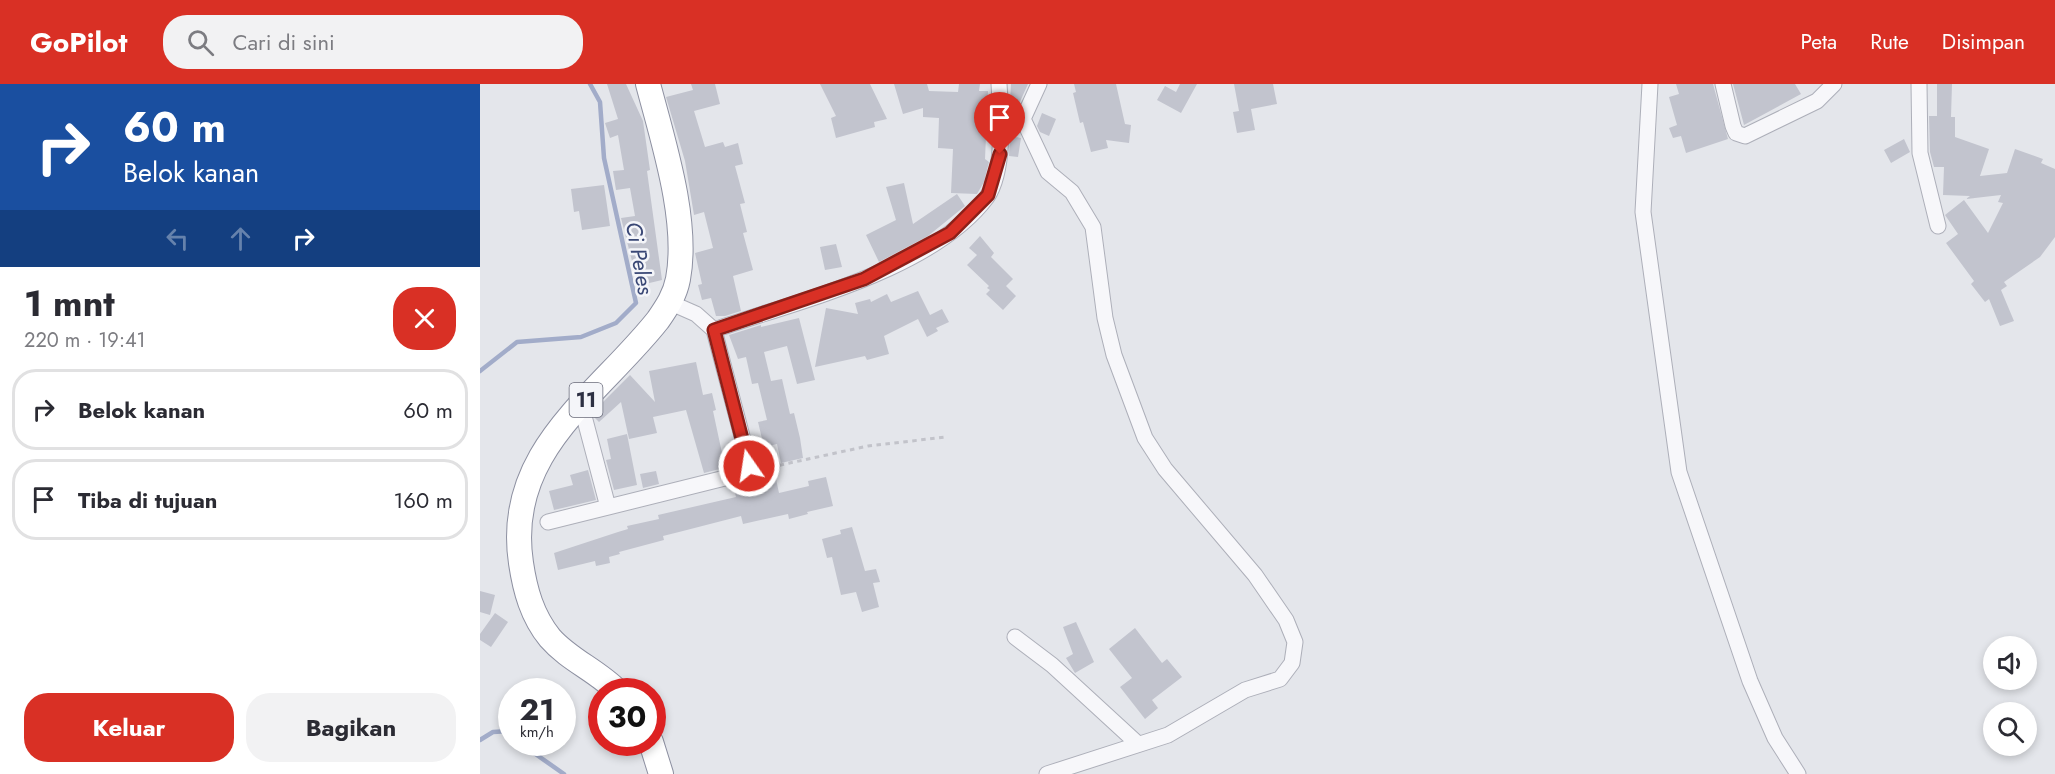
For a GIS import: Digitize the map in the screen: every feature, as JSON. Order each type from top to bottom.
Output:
[{"type":"highway","name":"11","points":[[600,678],[551,639],[530,605],[519,552],[521,500],[532,469],[569,417],[642,340],[670,303],[680,267],[678,218],[648,84]]},
{"type":"highway","points":[[655,756],[661,774]]},
{"type":"street","points":[[714,330],[864,279],[950,233],[988,195],[1000,154],[999,84]]},
{"type":"street","points":[[1023,119],[1039,84]]},
{"type":"street","points":[[1650,84],[1643,212],[1679,472],[1750,681],[1775,738],[1797,774]]},
{"type":"street","points":[[1723,84],[1733,126],[1736,133],[1745,136],[1816,101],[1834,84]]},
{"type":"street","points":[[1919,84],[1920,153],[1938,226]]},
{"type":"street","points":[[1000,109],[1023,119],[1048,172],[1072,192],[1093,226],[1105,318],[1112,346],[1145,438],[1165,469],[1255,575],[1286,621],[1294,642],[1292,663],[1280,679],[1245,690],[1181,729],[1047,774]]},
{"type":"street","points":[[548,522],[745,473],[749,466],[714,330],[696,314],[670,303]]},
{"type":"street","points":[[580,405],[608,507]]},
{"type":"street","points":[[1015,637],[1052,665],[1138,744]]},
{"type":"path","points":[[745,473],[868,446],[946,437]]},
{"type":"building","points":[[607,84],[626,84],[643,121],[650,170],[647,171],[662,280],[641,285],[636,265],[633,265],[621,218],[635,216],[630,188],[616,190],[613,171],[624,170],[618,135],[610,138],[605,123],[618,119]]},
{"type":"building","points":[[691,84],[715,84],[720,104],[694,111],[705,147],[723,142],[725,147],[738,143],[743,164],[735,166],[745,203],[740,204],[747,232],[743,233],[753,270],[733,276],[741,311],[725,316],[716,316],[711,298],[702,300],[698,285],[702,284],[695,253],[713,248],[704,212],[694,215],[685,161],[666,97],[693,90]]},
{"type":"building","points":[[820,84],[870,84],[887,119],[874,122],[875,127],[836,138],[831,118],[836,116]]},
{"type":"building","points":[[894,84],[927,84],[929,91],[958,92],[959,84],[980,84],[979,91],[988,91],[985,159],[989,162],[984,182],[977,194],[951,193],[953,149],[938,148],[939,118],[923,117],[923,108],[903,114]]},
{"type":"building","points":[[1011,84],[1028,84],[1018,106],[1010,103]]},
{"type":"building","points":[[1074,84],[1116,84],[1125,124],[1131,125],[1129,143],[1106,140],[1108,148],[1091,152],[1083,122],[1080,123],[1073,93],[1076,92]]},
{"type":"building","points":[[1180,84],[1197,84],[1181,113],[1157,100],[1165,86],[1176,92]]},
{"type":"building","points":[[1234,84],[1273,84],[1277,104],[1251,109],[1255,130],[1237,133],[1233,112],[1239,111]]},
{"type":"building","points":[[1676,84],[1713,84],[1728,139],[1686,153],[1681,136],[1673,138],[1669,128],[1677,125],[1669,97],[1679,94]]},
{"type":"building","points":[[1733,84],[1795,84],[1801,94],[1744,125]]},
{"type":"building","points":[[1937,84],[1952,84],[1951,117],[1955,117],[1955,137],[1989,149],[1980,176],[2007,173],[2015,149],[2043,159],[2041,163],[2055,169],[2055,237],[2040,257],[2004,282],[2007,286],[2001,290],[2014,321],[2000,326],[1989,299],[1985,302],[1971,284],[1974,281],[1946,243],[1958,234],[1945,215],[1964,200],[1988,233],[2003,203],[1998,202],[2001,195],[1966,199],[1970,196],[1943,195],[1944,167],[1934,167],[1930,152],[1929,116],[1937,116]]},
{"type":"building","points":[[1042,113],[1056,119],[1049,136],[1040,132],[1037,126]]},
{"type":"building","points":[[1010,136],[1021,138],[1018,157],[1009,156]]},
{"type":"building","points":[[1904,139],[1910,152],[1891,163],[1884,150]]},
{"type":"building","points":[[904,183],[913,224],[957,194],[965,206],[928,236],[879,262],[866,235],[896,220],[886,187]]},
{"type":"building","points":[[604,185],[610,226],[582,230],[579,211],[574,212],[571,189]]},
{"type":"building","points":[[980,236],[994,253],[991,257],[1013,279],[1006,286],[1016,296],[1003,310],[986,294],[990,290],[987,288],[989,286],[967,265],[977,255],[969,248]]},
{"type":"building","points":[[836,244],[842,267],[825,270],[820,247]]},
{"type":"building","points":[[918,291],[930,315],[942,309],[949,322],[936,328],[938,331],[927,337],[918,319],[884,336],[889,354],[867,360],[865,356],[815,367],[826,308],[858,314],[855,303],[870,299],[871,302],[887,294],[891,302]]},
{"type":"building","points":[[799,318],[815,380],[797,384],[787,346],[764,352],[771,381],[782,379],[790,414],[794,413],[800,438],[803,458],[781,463],[777,444],[764,447],[758,422],[767,420],[758,383],[752,384],[746,357],[738,359],[729,335],[761,325],[761,327]]},
{"type":"building","points":[[696,362],[703,395],[712,393],[716,410],[713,411],[722,453],[732,450],[735,465],[704,473],[686,410],[653,417],[657,433],[629,439],[621,402],[599,422],[594,417],[593,412],[630,375],[655,402],[649,371]]},
{"type":"building","points":[[627,434],[637,485],[614,490],[606,460],[611,459],[607,439]]},
{"type":"building","points":[[588,470],[596,500],[554,510],[549,491],[573,485],[570,475]]},
{"type":"building","points":[[656,471],[659,484],[643,488],[640,474]]},
{"type":"building","points":[[826,477],[833,506],[789,519],[788,514],[743,524],[741,516],[663,536],[664,540],[619,552],[620,554],[609,557],[610,563],[596,566],[595,561],[558,570],[554,553],[628,529],[627,526],[659,519],[658,515],[736,497],[735,493],[762,486],[761,482],[776,479],[779,493],[809,486],[808,481]]},
{"type":"building","points":[[852,527],[865,571],[876,569],[880,582],[873,583],[879,607],[862,612],[856,592],[841,595],[832,557],[827,558],[822,539],[841,534],[840,530]]},
{"type":"building","points":[[480,591],[495,595],[490,615],[480,612]]},
{"type":"building","points":[[495,613],[508,622],[491,647],[480,640],[480,634]]},
{"type":"building","points":[[1076,622],[1094,662],[1075,673],[1066,658],[1073,654],[1063,627]]},
{"type":"building","points":[[1135,628],[1162,663],[1167,659],[1182,677],[1152,700],[1158,708],[1145,719],[1120,687],[1132,678],[1109,649]]},
{"type":"waterway","name":"Ci Peles","points":[[480,371],[517,342],[581,337],[616,323],[636,303],[604,158],[600,102],[590,84]]},
{"type":"waterway","name":"Ci Peles","points":[[480,740],[493,732],[498,732]]},
{"type":"waterway","name":"Ci Peles","points":[[538,756],[564,774]]},
{"type":"route","points":[[749,466],[714,330],[864,279],[913,255],[950,233],[988,195],[1000,154]]}]
